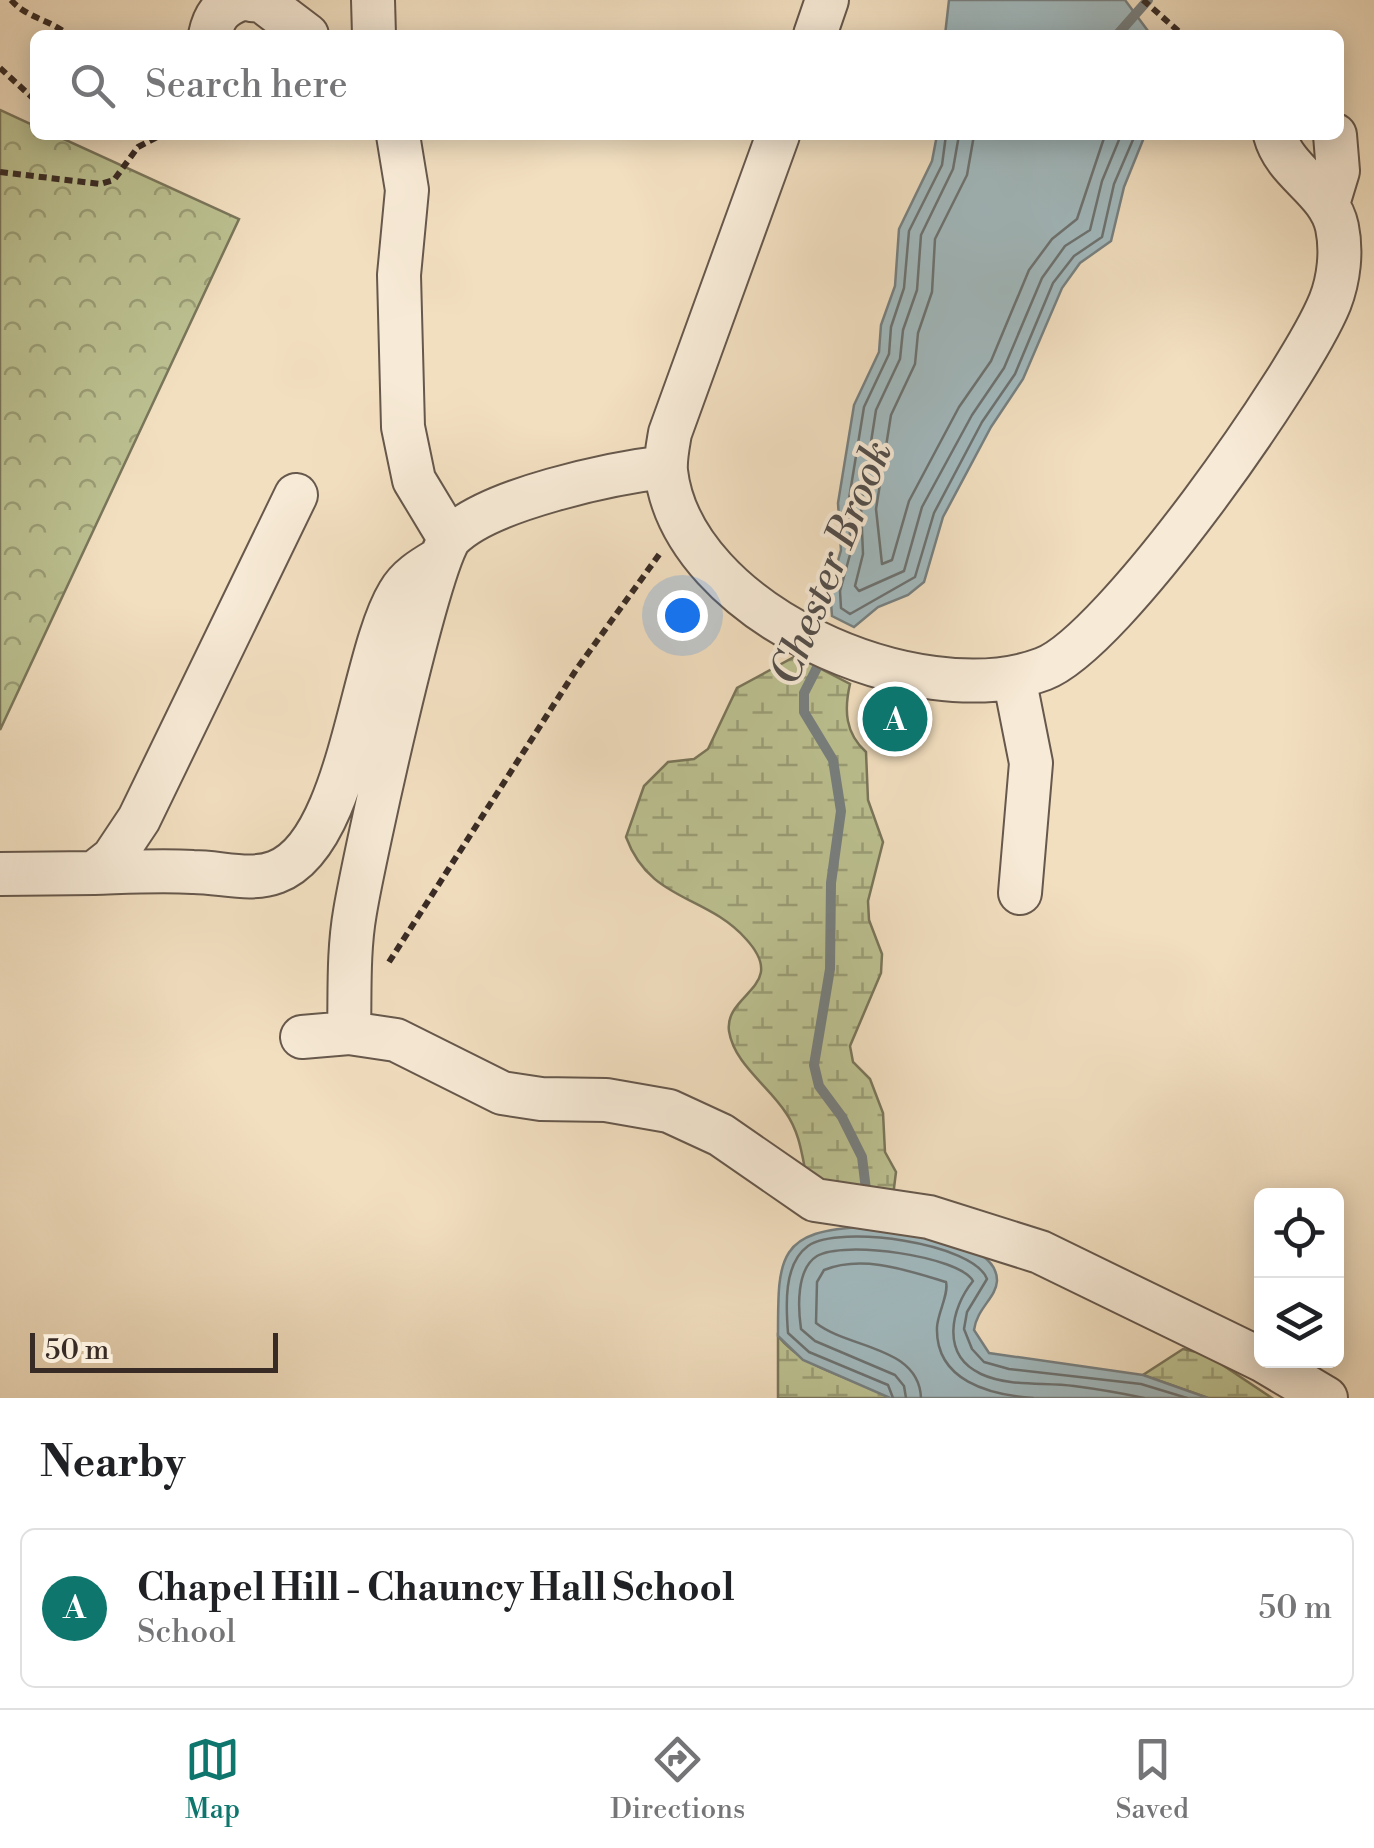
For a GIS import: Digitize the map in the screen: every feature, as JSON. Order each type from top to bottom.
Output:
[{"type":"lane","points":[[212,30],[225,5],[239,0]]},
{"type":"lane","points":[[251,0],[262,1],[300,30]]},
{"type":"lane","points":[[373,0],[374,30]]},
{"type":"lane","points":[[817,30],[828,0]]},
{"type":"lane","points":[[349,1033],[354,912],[444,549],[414,480],[403,427],[400,275],[407,190],[399,140]]},
{"type":"lane","points":[[776,140],[670,433],[665,467],[671,498],[683,522],[738,591],[806,636],[848,657],[892,671],[938,678],[1014,677],[1049,667],[1071,652],[1160,557],[1232,464],[1315,330],[1355,280],[1340,264],[1337,226],[1328,204],[1280,154],[1276,140]]},
{"type":"lane","points":[[1328,204],[1338,171],[1336,140]]},
{"type":"lane","points":[[0,874],[180,871],[254,878],[278,872],[297,860],[317,830],[338,784],[389,612],[416,573],[480,519],[607,473],[665,467]]},
{"type":"lane","points":[[94,873],[112,858],[138,819],[296,495]]},
{"type":"lane","points":[[1014,677],[1031,763],[1020,892]]},
{"type":"lane","points":[[302,1036],[349,1033],[415,1046],[502,1092],[541,1099],[606,1100],[669,1111],[722,1134],[796,1191],[846,1208],[928,1218],[1040,1252],[1254,1356]]},
{"type":"lane","points":[[1275,1368],[1326,1398]]},
{"type":"path","points":[[11,0],[25,16],[62,30]]},
{"type":"path","points":[[1143,0],[1177,30]]},
{"type":"path","points":[[0,68],[30,95]]},
{"type":"path","points":[[0,172],[100,184],[114,180],[138,148],[152,140]]},
{"type":"path","points":[[382,977],[576,670],[683,522]]},
{"type":"green space","points":[[0,110],[30,124],[30,140],[66,140],[239,219],[0,730]]},
{"type":"green space","points":[[796,656],[850,684],[848,721],[866,752],[868,800],[883,842],[868,901],[869,920],[882,954],[881,973],[850,1046],[853,1062],[870,1079],[883,1113],[885,1152],[896,1172],[893,1196],[807,1179],[791,1121],[738,1054],[729,1031],[736,1007],[759,979],[758,955],[730,924],[649,874],[626,837],[644,786],[668,762],[694,759],[708,749],[737,688]]},
{"type":"green space","points":[[778,1336],[816,1366],[890,1398],[778,1398]]},
{"type":"green space","points":[[1183,1349],[1206,1354],[1272,1398],[1208,1398],[1143,1375]]},
{"type":"water","points":[[949,0],[1125,0],[1147,30],[946,30]]},
{"type":"water","points":[[936,140],[1143,140],[1124,187],[1111,241],[1080,263],[1062,288],[1023,379],[991,427],[943,517],[924,582],[908,595],[878,607],[854,627],[832,616],[830,589],[841,550],[838,503],[854,405],[879,352],[881,325],[895,286],[899,229],[932,161]]},
{"type":"water","points":[[866,1227],[943,1239],[981,1255],[993,1266],[996,1287],[974,1330],[989,1353],[1143,1375],[1208,1398],[890,1398],[803,1360],[778,1336],[779,1286],[789,1253],[815,1234]]},
{"type":"waterway","name":"Chester Brook","points":[[1121,30],[1148,0]]},
{"type":"waterway","name":"Chester Brook","points":[[824,654],[804,693],[804,712],[833,760],[841,811],[831,883],[830,969],[814,1065],[819,1086],[842,1117],[862,1157],[867,1198]]},
{"type":"place","name":"Chapel Hill - Chauncy Hall School","points":[[895,719]]}]
